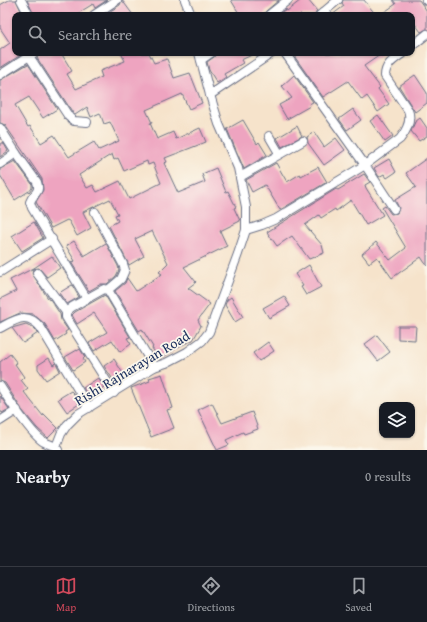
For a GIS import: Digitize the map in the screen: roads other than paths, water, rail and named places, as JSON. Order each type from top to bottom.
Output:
[{"type":"street","points":[[21,0],[27,12]]},
{"type":"street","points":[[99,12],[117,0]]},
{"type":"street","points":[[185,0],[190,12]]},
{"type":"street","points":[[273,12],[288,0]]},
{"type":"street","points":[[324,12],[338,0]]},
{"type":"street","points":[[415,44],[427,34]]},
{"type":"street","points":[[0,75],[29,56]]},
{"type":"street","points":[[33,56],[69,118],[74,121],[87,122]]},
{"type":"street","name":"Rishi Rajnarayan Road","points":[[57,449],[61,434],[67,425],[78,414],[154,367],[187,352],[202,341],[209,332],[238,254],[246,230],[246,208],[238,168],[219,124],[200,56]]},
{"type":"street","points":[[210,95],[268,56]]},
{"type":"street","points":[[286,56],[365,165],[394,210]]},
{"type":"street","points":[[246,230],[276,219],[365,165],[400,139],[404,134],[410,120],[410,116],[408,110],[385,76],[387,67],[400,56]]},
{"type":"street","points":[[0,128],[37,182],[37,192],[31,198],[30,202],[87,299]]},
{"type":"street","points":[[269,136],[279,153]]},
{"type":"street","points":[[240,177],[279,153],[303,141]]},
{"type":"street","points":[[0,164],[16,153]]},
{"type":"street","points":[[66,312],[104,289],[108,290],[121,279],[125,270],[95,212]]},
{"type":"street","points":[[0,272],[52,239]]},
{"type":"street","points":[[36,273],[66,312],[66,317],[114,393]]},
{"type":"street","points":[[108,290],[154,367]]},
{"type":"street","points":[[0,328],[18,319],[28,318],[35,322],[41,328],[89,408]]},
{"type":"street","points":[[0,386],[37,436],[44,442],[57,449]]},
{"type":"street","points":[[0,421],[17,410]]}]
